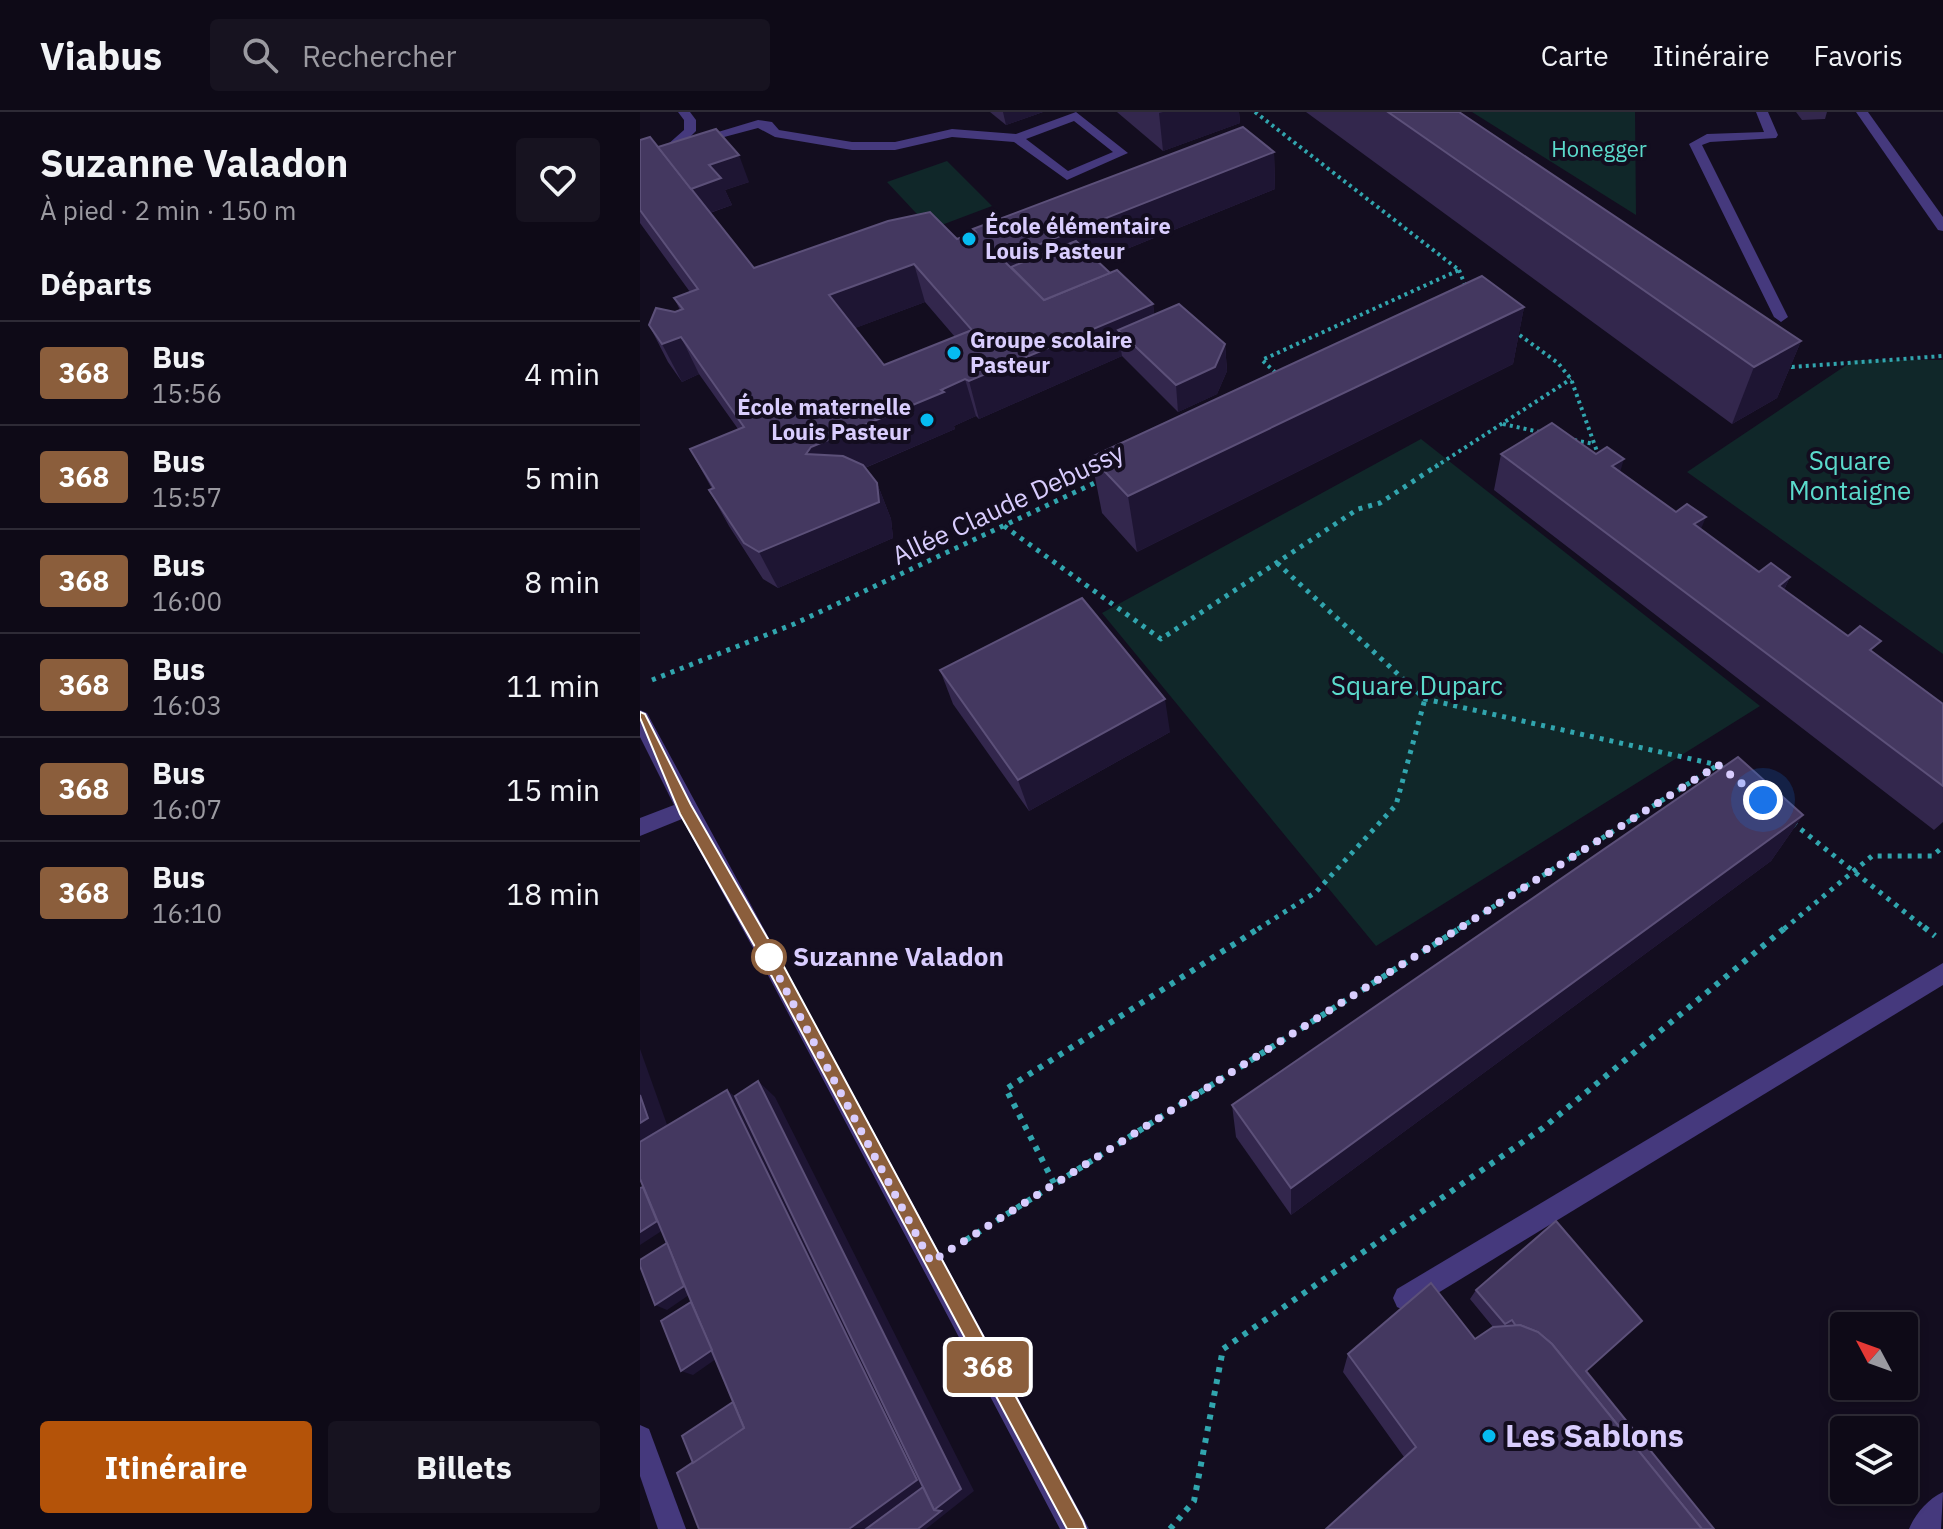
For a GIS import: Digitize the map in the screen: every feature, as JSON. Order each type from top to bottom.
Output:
[{"type":"street","points":[[640,165],[663,156],[690,131],[690,120],[684,112]]},
{"type":"street","points":[[1762,112],[1772,135],[1707,138],[1695,144],[1781,317]]},
{"type":"street","points":[[1862,112],[1943,227]]},
{"type":"street","points":[[678,145],[758,124],[768,125],[775,133],[852,146],[895,146],[952,133],[1017,138],[1076,116],[1122,153],[1067,176],[1017,138]]},
{"type":"street","points":[[640,718],[1073,1528]]},
{"type":"street","points":[[640,827],[686,809]]},
{"type":"street","points":[[1406,1298],[1943,973]]},
{"type":"street","points":[[640,1438],[672,1529]]},
{"type":"street","points":[[1923,1529],[1943,1506]]},
{"type":"path","points":[[1255,112],[1459,270],[1469,296]]},
{"type":"path","points":[[1283,380],[1262,360],[1459,270]]},
{"type":"path","points":[[1509,327],[1558,363],[1571,379],[1601,461]]},
{"type":"path","points":[[1779,358],[1792,367],[1943,356]]},
{"type":"path","points":[[1003,526],[1161,639],[1358,509],[1380,503],[1571,379]]},
{"type":"path","points":[[1502,424],[1548,434]]},
{"type":"path","points":[[1564,437],[1594,444]]},
{"type":"path","name":"Allée Claude Debussy","points":[[640,684],[794,624],[1100,480]]},
{"type":"path","points":[[1277,563],[1425,699],[1718,765],[1731,775]]},
{"type":"path","points":[[1054,1183],[1006,1089],[1316,892],[1396,805],[1425,699]]},
{"type":"path","points":[[931,1262],[1718,765]]},
{"type":"path","points":[[1792,822],[1943,942]]},
{"type":"path","points":[[1170,1529],[1194,1501],[1223,1349],[1543,1128],[1872,856],[1932,856],[1943,847]]},
{"type":"green space","name":"Honegger","points":[[1472,112],[1635,112],[1636,215]]},
{"type":"green space","points":[[947,161],[992,206],[931,229],[887,182]]},
{"type":"green space","name":"Square Montaigne","points":[[1854,360],[1943,360],[1943,654],[1687,472]]},
{"type":"green space","name":"Square Duparc","points":[[1421,439],[1760,706],[1376,946],[1102,613]]},
{"type":"building","points":[[1388,112],[1459,112],[1801,341],[1754,367]]},
{"type":"building","points":[[1243,127],[1274,152],[1002,259],[1044,300],[1117,270],[1153,304],[969,381],[965,379],[941,390],[944,392],[811,447],[806,454],[843,456],[863,465],[877,483],[879,502],[759,552],[744,543],[709,490],[714,488],[690,449],[744,427],[681,337],[662,344],[649,325],[656,308],[675,312],[683,309],[674,298],[698,289],[640,210],[640,140],[650,137],[754,268],[888,221],[930,212],[957,239],[976,232],[973,229]],"holes":[[[914,264],[972,330],[884,365],[829,295]]]},
{"type":"building","points":[[716,129],[739,155],[709,165],[721,178],[691,189],[658,147]]},
{"type":"building","points":[[1076,241],[1110,273],[1044,300],[1011,267]]},
{"type":"building","points":[[1482,276],[1524,307],[1128,496],[1091,457]]},
{"type":"building","points":[[1179,304],[1225,344],[1215,367],[1176,385],[1118,330]]},
{"type":"building","points":[[1552,423],[1596,454],[1607,447],[1624,459],[1612,466],[1676,512],[1687,504],[1706,517],[1694,524],[1759,572],[1771,563],[1790,577],[1779,586],[1848,636],[1860,626],[1881,641],[1870,650],[1943,704],[1943,786],[1501,454]]},
{"type":"building","points":[[1082,598],[1165,699],[1018,780],[940,670]]},
{"type":"building","points":[[1738,757],[1803,815],[1291,1188],[1232,1105]]},
{"type":"building","points":[[758,1081],[961,1489],[934,1510],[735,1096]]},
{"type":"building","points":[[727,1090],[917,1480],[849,1529],[699,1529],[677,1473],[744,1428],[640,1179],[640,1142]]},
{"type":"building","points":[[640,1095],[648,1118],[640,1123]]},
{"type":"building","points":[[643,1187],[657,1221],[640,1232],[640,1188]]},
{"type":"building","points":[[1556,1221],[1642,1321],[1586,1371],[1714,1529],[1702,1529],[1552,1344],[1538,1332],[1516,1326],[1512,1320],[1505,1324],[1476,1290]]},
{"type":"building","points":[[667,1243],[684,1286],[655,1305],[640,1260]]},
{"type":"building","name":"Les Sablons","points":[[1431,1283],[1475,1339],[1493,1327],[1520,1325],[1538,1332],[1552,1344],[1702,1529],[1326,1529],[1416,1447],[1348,1354]]},
{"type":"building","points":[[691,1302],[712,1350],[681,1371],[661,1321]]},
{"type":"building","points":[[733,1402],[744,1428],[693,1463],[682,1436]]},
{"type":"building","points":[[923,1487],[934,1510],[941,1511],[918,1529],[866,1529]]},
{"type":"bus line","name":"368","points":[[640,718],[686,809],[751,929],[777,970],[1075,1529]]},
{"type":"place","name":"École élémentaire Louis Pasteur","points":[[969,239]]},
{"type":"place","name":"Groupe scolaire Pasteur","points":[[954,353]]},
{"type":"place","name":"École maternelle Louis Pasteur","points":[[927,420]]},
{"type":"place","name":"Suzanne Valadon","points":[[769,957]]},
{"type":"place","name":"Les Sablons","points":[[1489,1436]]},
{"type":"route","points":[[769,957],[764,949],[931,1262],[1718,765],[1763,800]]}]
